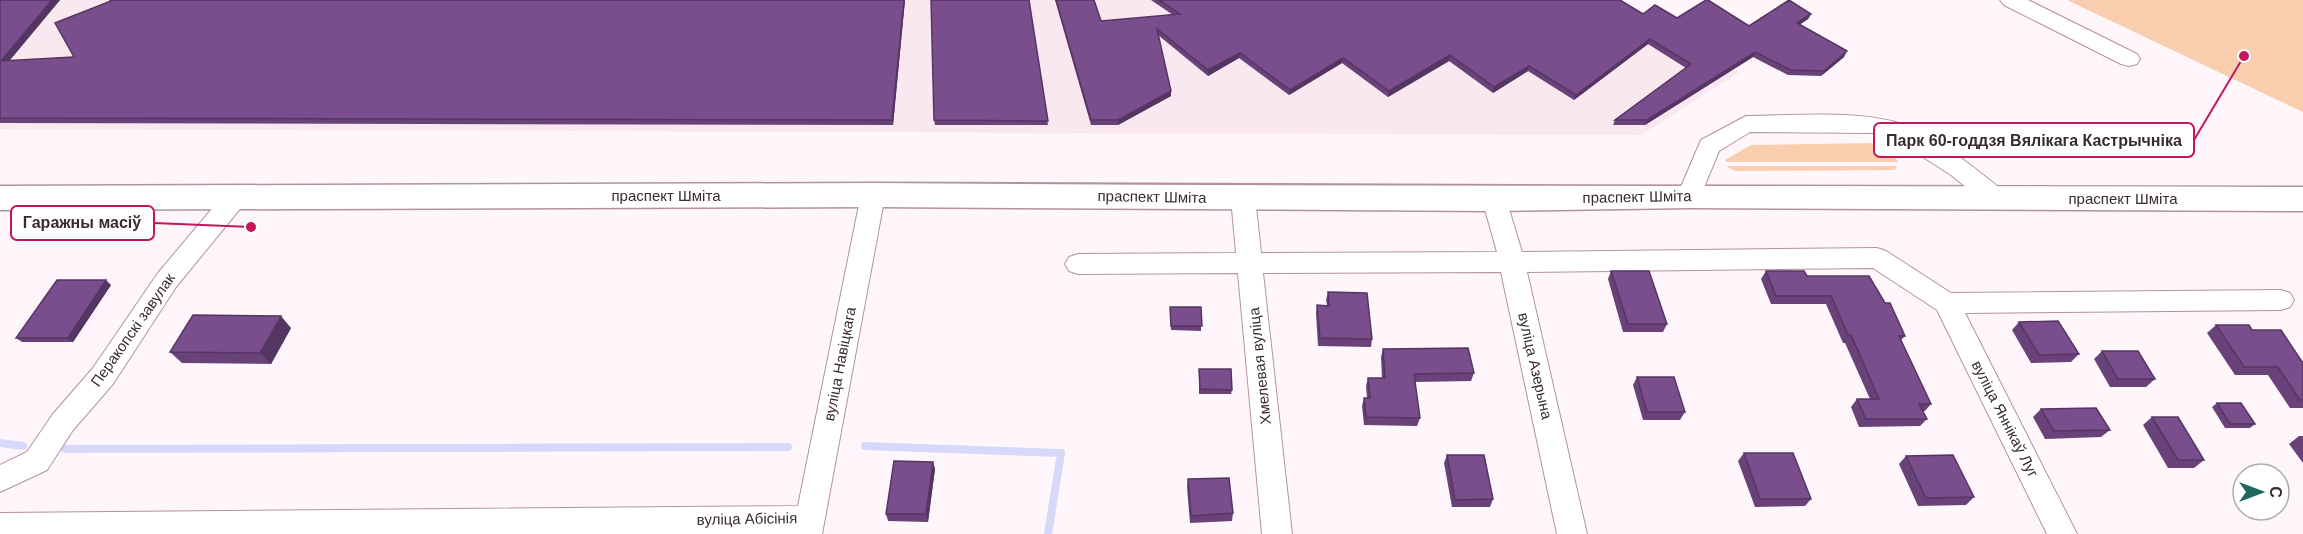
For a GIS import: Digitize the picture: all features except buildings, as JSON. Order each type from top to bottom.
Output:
[{"type":"main road","name":"праспект Шміта","points":[[0,198],[873,195],[1494,199],[1689,196],[2303,200]]},
{"type":"street","points":[[2011,0],[2129,59]]},
{"type":"street","points":[[1689,196],[1709,146],[1746,124],[1873,125],[1906,135],[1959,169],[1997,199]]},
{"type":"street","name":"вуліца Навіцкага","points":[[809,526],[873,195]]},
{"type":"street","name":"Перакопскі завулак","points":[[0,479],[37,461],[63,422],[103,376],[167,280],[235,198]]},
{"type":"street","name":"Хмелевая вуліца","points":[[1243,198],[1277,534]]},
{"type":"street","name":"вуліца Азерына","points":[[1494,199],[1512,262],[1572,534]]},
{"type":"street","points":[[1077,264],[1877,258],[1947,303],[2281,300]]},
{"type":"street","name":"вуліца Яннікаў Луг","points":[[1947,303],[2062,534]]},
{"type":"street","name":"вуліца Абісінія","points":[[0,526],[391,529],[809,526]]},
{"type":"shaded area","points":[[0,0],[1615,0],[1740,72],[1641,135],[0,129]]},
{"type":"shaded area","points":[[2067,0],[2303,0],[2303,112]]},
{"type":"shaded area","points":[[1877,143],[1892,151],[1898,162],[1726,162],[1725,160],[1751,145]]},
{"type":"shaded area","points":[[1726,166],[1897,166],[1895,170],[1735,171]]},
{"type":"waterway","points":[[0,443],[23,446]]},
{"type":"waterway","points":[[865,446],[1061,453],[1048,534]]},
{"type":"waterway","points":[[65,449],[788,447]]},
{"type":"place","name":"Парк 60-годдзя Вялікага Кастрычніка","points":[[2244,56]]},
{"type":"place","name":"Гаражны масіў","points":[[251,227]]}]
